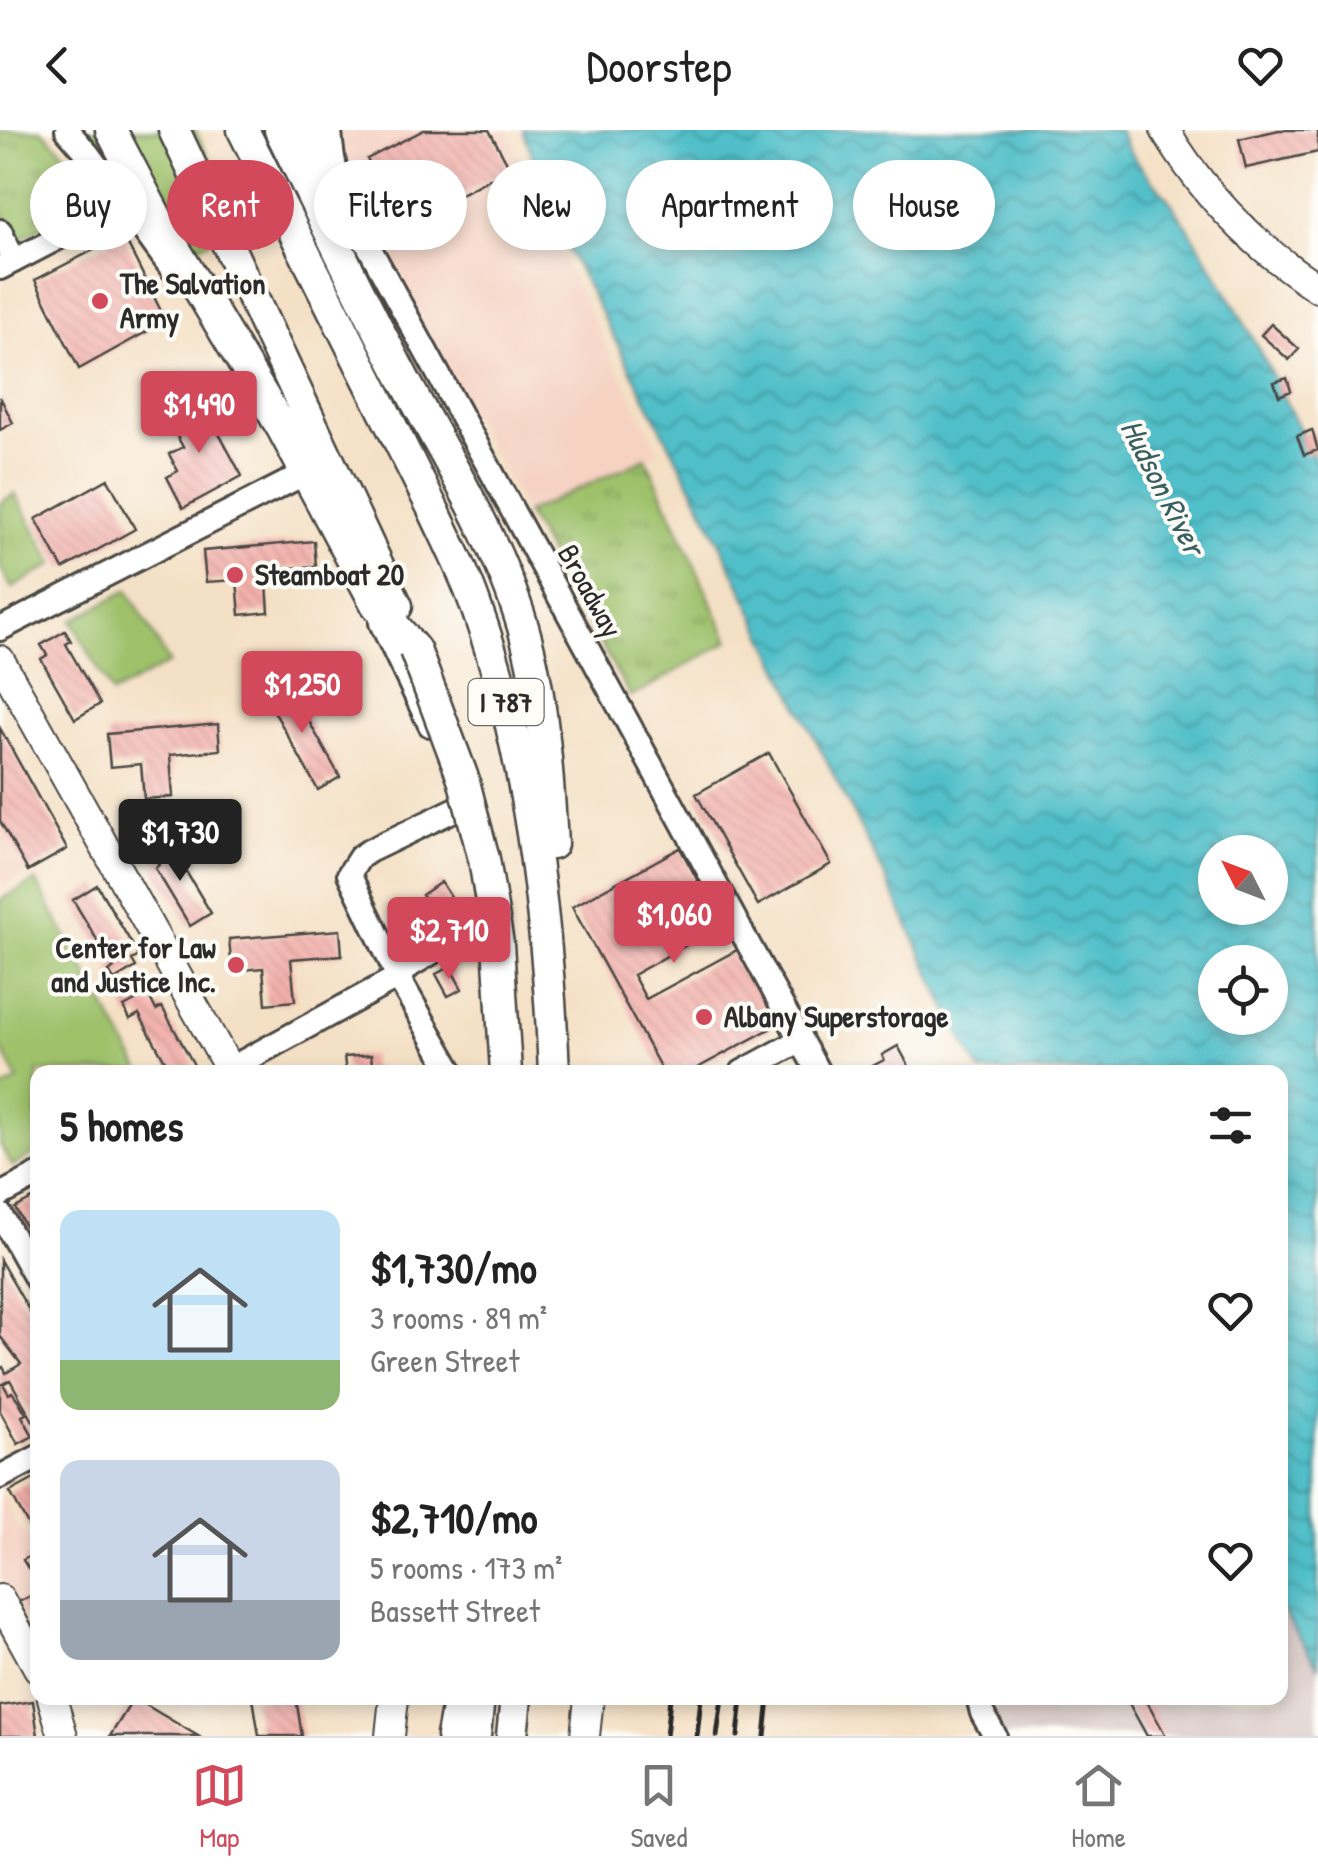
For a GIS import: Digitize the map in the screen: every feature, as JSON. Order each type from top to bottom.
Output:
[{"type":"highway","points":[[86,130],[160,224]]},
{"type":"highway","points":[[112,130],[160,224],[282,428],[376,604],[415,650]]},
{"type":"highway","name":"I 787","points":[[172,130],[381,569],[464,778],[484,859],[498,944],[506,1065]]},
{"type":"highway","name":"I 787","points":[[243,130],[458,562],[487,637],[510,715],[524,785],[540,890],[554,1065]]},
{"type":"highway","points":[[265,130],[360,361]]},
{"type":"highway","points":[[280,130],[367,310],[500,561],[523,629],[537,698],[551,824],[549,977]]},
{"type":"highway","points":[[306,130],[329,212],[367,310]]},
{"type":"highway","points":[[452,1736],[458,1705]]},
{"type":"highway","points":[[475,1736],[478,1705]]},
{"type":"highway","points":[[512,1736],[515,1705]]},
{"type":"highway","points":[[531,1736],[533,1705]]},
{"type":"main road","points":[[1165,130],[1222,208],[1263,247],[1318,288]]},
{"type":"main road","points":[[0,660],[226,1065]]},
{"type":"main road","points":[[0,1599],[30,1653]]},
{"type":"main road","points":[[54,1705],[62,1736]]},
{"type":"main road","points":[[390,1736],[393,1705]]},
{"type":"main road","points":[[585,1736],[588,1705]]},
{"type":"street","points":[[67,130],[92,160]]},
{"type":"street","name":"Broadway","points":[[330,130],[334,170],[357,224],[814,1065]]},
{"type":"street","points":[[0,232],[7,264],[34,250]]},
{"type":"street","points":[[147,234],[167,260],[351,566],[392,643],[440,747],[494,916],[411,965],[398,978],[240,1065]]},
{"type":"street","points":[[0,629],[296,478]]},
{"type":"street","points":[[448,1065],[398,978],[349,874],[369,851],[458,808]]},
{"type":"street","points":[[755,1065],[800,1040]]},
{"type":"street","points":[[0,1196],[30,1179]]},
{"type":"street","points":[[0,1214],[30,1268]]},
{"type":"street","points":[[0,1477],[30,1461]]},
{"type":"street","points":[[977,1705],[995,1736]]},
{"type":"shaded area","points":[[341,130],[508,130],[519,160],[487,160],[487,250],[558,250],[659,452],[526,513],[379,250],[467,250],[467,160],[341,160]]},
{"type":"shaded area","points":[[0,725],[67,849],[0,887]]},
{"type":"shaded area","points":[[0,1498],[17,1527],[30,1538],[30,1632],[0,1575]]},
{"type":"shaded area","points":[[1288,1620],[1318,1666],[1318,1736],[978,1736],[983,1733],[976,1719],[1000,1705],[1288,1705]]},
{"type":"green space","points":[[0,130],[42,130],[69,160],[30,160],[30,234],[16,241],[0,207]]},
{"type":"green space","points":[[87,130],[195,130],[210,160],[167,160],[167,242],[147,211],[147,160],[110,160]]},
{"type":"green space","points":[[172,250],[191,250],[177,257]]},
{"type":"green space","points":[[646,458],[729,641],[631,697],[526,513]]},
{"type":"green space","points":[[15,494],[54,564],[12,588],[0,567],[0,503]]},
{"type":"green space","points":[[128,590],[169,663],[112,694],[72,621]]},
{"type":"green space","points":[[36,881],[137,1065],[30,1065],[30,1156],[12,1166],[0,1145],[0,1090],[18,1080],[0,1046],[0,900]]},
{"type":"water","name":"Hudson River","points":[[523,130],[1119,130],[1130,152],[1177,211],[1234,304],[1318,466],[1318,1666],[1288,1620],[1288,1065],[976,1065],[704,510],[568,250],[606,250],[606,160],[534,160]]},
{"type":"building","points":[[424,130],[489,130],[506,160],[487,160],[487,180],[467,191],[467,160],[367,159]]},
{"type":"building","points":[[1279,130],[1318,130],[1318,152],[1246,168],[1239,139]]},
{"type":"building","name":"The Salvation Army","points":[[94,250],[130,250],[166,321],[79,369],[35,280]]},
{"type":"building","points":[[1271,324],[1299,349],[1289,360],[1261,335]]},
{"type":"building","points":[[1287,378],[1291,391],[1279,396],[1274,382]]},
{"type":"building","points":[[0,397],[13,423],[0,430]]},
{"type":"building","points":[[200,399],[242,476],[183,508],[167,477],[178,471],[169,454],[183,447],[166,417]]},
{"type":"building","points":[[1312,430],[1318,450],[1304,455],[1297,436]]},
{"type":"building","points":[[108,479],[135,529],[63,569],[36,519]]},
{"type":"building","name":"Steamboat 20","points":[[314,541],[316,566],[266,570],[269,612],[240,615],[237,580],[206,582],[203,551]]},
{"type":"building","points":[[65,631],[71,641],[66,644],[100,704],[75,719],[41,659],[47,655],[41,645]]},
{"type":"building","points":[[287,682],[340,777],[318,790],[265,695]]},
{"type":"building","points":[[218,724],[220,750],[170,755],[173,797],[144,799],[141,764],[110,767],[107,734]]},
{"type":"building","points":[[0,728],[67,849],[28,871],[0,821]]},
{"type":"building","points":[[769,753],[831,864],[758,905],[696,794]]},
{"type":"building","points":[[178,839],[185,850],[176,855],[211,913],[190,926],[155,868],[159,865],[153,855]]},
{"type":"building","points":[[680,848],[722,925],[633,975],[646,999],[739,949],[779,1024],[703,1065],[659,1065],[572,907]]},
{"type":"building","points":[[441,882],[452,899],[433,911],[422,895]]},
{"type":"building","points":[[97,885],[139,956],[132,960],[136,967],[114,980],[109,972],[114,968],[73,900]]},
{"type":"building","points":[[340,930],[342,955],[291,959],[295,1001],[266,1004],[263,968],[232,971],[229,939]]},
{"type":"building","points":[[450,967],[462,989],[448,996],[436,974]]},
{"type":"building","points":[[148,994],[156,1010],[162,1007],[194,1065],[167,1065],[139,1014],[130,1019],[124,1007]]},
{"type":"building","points":[[898,1046],[908,1065],[874,1065],[884,1060],[882,1055]]},
{"type":"building","points":[[371,1055],[372,1065],[345,1065],[344,1057]]},
{"type":"building","points":[[30,1200],[30,1226],[26,1228],[15,1208]]},
{"type":"building","points":[[0,1260],[30,1312],[30,1416],[10,1380],[3,1384],[26,1414],[22,1416],[30,1438],[18,1444],[0,1411],[0,1369],[3,1367],[6,1373],[21,1364],[0,1336]]},
{"type":"building","points":[[30,1481],[30,1528],[10,1492]]},
{"type":"building","points":[[30,1596],[30,1623],[19,1602]]},
{"type":"building","points":[[30,1701],[38,1736],[0,1736],[0,1706]]},
{"type":"building","points":[[130,1705],[146,1705],[198,1736],[110,1736]]},
{"type":"building","points":[[254,1705],[297,1705],[302,1736],[259,1736]]},
{"type":"building","points":[[1130,1705],[1149,1705],[1166,1736],[1147,1736]]},
{"type":"railway","points":[[666,1736],[669,1705]]},
{"type":"railway","points":[[697,1736],[700,1705]]},
{"type":"railway","points":[[717,1736],[721,1705]]},
{"type":"railway","points":[[738,1736],[741,1705]]},
{"type":"railway","points":[[765,1736],[768,1705]]},
{"type":"place","name":"The Salvation Army","points":[[100,301]]},
{"type":"place","name":"Steamboat 20","points":[[235,575]]},
{"type":"place","name":"Center for Law and Justice Inc.","points":[[236,965]]},
{"type":"place","name":"Albany Superstorage","points":[[704,1017]]}]
